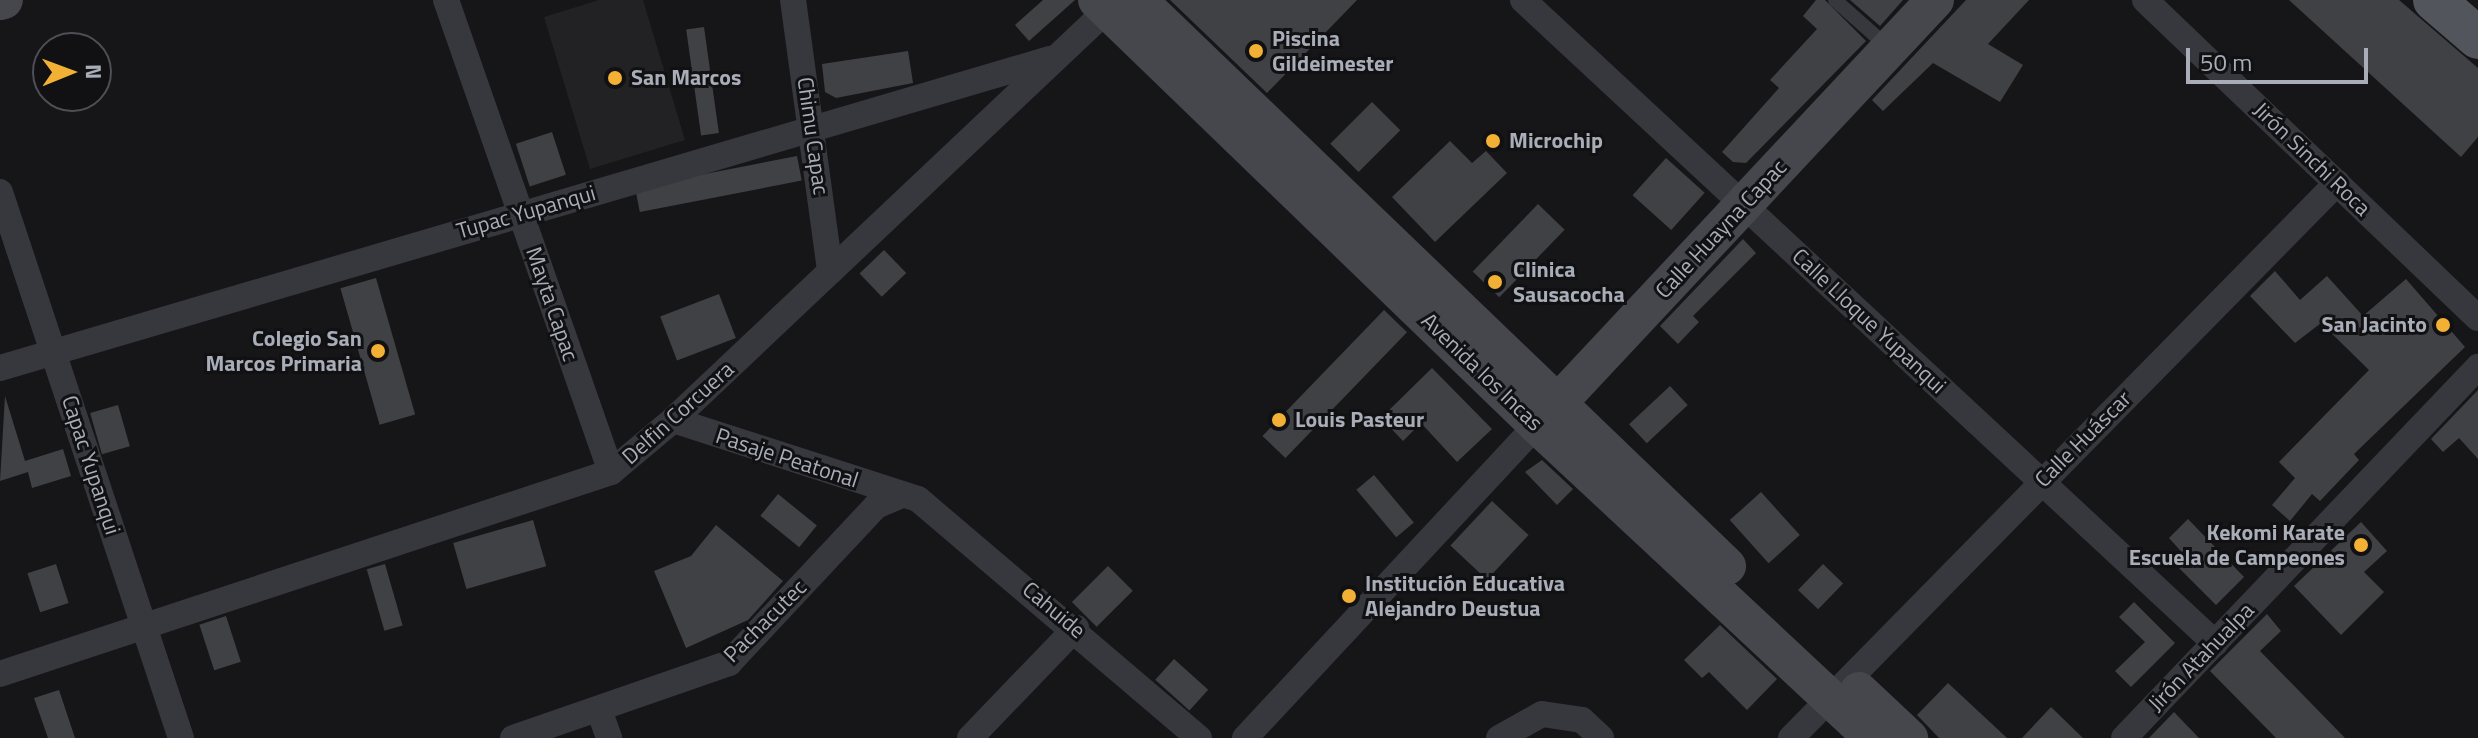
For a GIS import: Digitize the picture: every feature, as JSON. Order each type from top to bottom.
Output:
[{"type":"main road","points":[[2434,0],[2478,38]]},
{"type":"street","name":"Mayta Capac","points":[[446,0],[611,472]]},
{"type":"street","name":"Chimu Capac","points":[[793,0],[830,271]]},
{"type":"street","name":"Calle Lloque Yupanqui","points":[[1523,0],[2215,643]]},
{"type":"street","name":"Calle Huayna Capac","points":[[1245,738],[1935,0]]},
{"type":"street","name":"Jirón Sinchi Roca","points":[[2145,0],[2478,318]]},
{"type":"street","name":"Delfin Corcuera","points":[[0,674],[611,472],[673,420],[1053,58],[1115,3]]},
{"type":"street","name":"Avenida los Incas","points":[[1115,3],[1838,688],[1909,738]]},
{"type":"street","name":"Tupac Yupanqui","points":[[0,368],[1053,58]]},
{"type":"street","name":"Calle Huáscar","points":[[1791,738],[2337,183]]},
{"type":"street","name":"Capac Yupanqui","points":[[0,192],[181,738]]},
{"type":"street","name":"Jirón Atahualpa","points":[[2124,738],[2478,367]]},
{"type":"street","name":"Pasaje Peatonal","points":[[673,420],[900,496]]},
{"type":"street","name":"Cahuide","points":[[900,496],[930,507],[1076,628],[1199,738]]},
{"type":"street","name":"Pachacutec","points":[[513,738],[729,663],[876,506],[900,496]]},
{"type":"street","points":[[970,738],[1076,628]]},
{"type":"street","name":"Avenida los Incas","points":[[1838,688],[1873,738]]},
{"type":"street","points":[[599,710],[609,738]]},
{"type":"street","points":[[1499,738],[1542,714],[1582,720],[1601,738]]},
{"type":"lane","points":[[1835,0],[1890,48]]},
{"type":"shaded area","name":"San Marcos","points":[[599,0],[643,0],[685,140],[590,169],[544,17]]},
{"type":"building","points":[[1043,0],[1075,0],[1029,41],[1015,25]]},
{"type":"building","name":"Piscina Gildeimester","points":[[1170,0],[1357,0],[1267,93]]},
{"type":"building","points":[[1816,0],[1825,0],[1866,41],[1746,163],[1733,162],[1722,152],[1779,88],[1770,80],[1817,29],[1803,16]]},
{"type":"building","points":[[1850,0],[1903,0],[1880,26]]},
{"type":"building","points":[[1966,0],[2029,0],[1988,44],[2023,65],[2000,102],[1933,63],[1883,111],[1872,100]]},
{"type":"building","points":[[2289,0],[2399,0],[2478,68],[2478,137],[2461,157]]},
{"type":"building","points":[[704,27],[719,133],[701,135],[686,30]]},
{"type":"building","points":[[908,51],[913,83],[836,98],[825,92],[822,64]]},
{"type":"building","points":[[1372,102],[1400,130],[1359,172],[1330,144]]},
{"type":"building","points":[[552,132],[566,175],[530,187],[516,144]]},
{"type":"building","points":[[1450,141],[1472,163],[1486,151],[1507,173],[1435,242],[1392,197]]},
{"type":"building","points":[[797,156],[802,181],[640,212],[635,187]]},
{"type":"building","points":[[1666,158],[1705,193],[1671,230],[1633,195]]},
{"type":"building","points":[[1538,204],[1565,230],[1499,297],[1473,272]]},
{"type":"building","points":[[1743,239],[1756,253],[1693,316],[1699,322],[1678,344],[1660,326]]},
{"type":"building","points":[[884,250],[906,273],[882,297],[860,274]]},
{"type":"building","points":[[2275,271],[2300,300],[2327,276],[2363,316],[2406,279],[2465,347],[2354,454],[2359,460],[2320,501],[2312,494],[2290,521],[2272,505],[2295,478],[2279,462],[2369,370],[2321,323],[2295,343],[2250,296]]},
{"type":"building","name":"Colegio San Marcos Primaria","points":[[376,278],[415,414],[380,425],[340,288]]},
{"type":"building","points":[[719,294],[736,338],[677,360],[660,317]]},
{"type":"building","points":[[1384,310],[1407,332],[1285,458],[1262,436]]},
{"type":"building","points":[[1432,368],[1492,429],[1457,462],[1421,423],[1403,441],[1381,418]]},
{"type":"building","points":[[1670,386],[1688,405],[1647,443],[1629,424]]},
{"type":"building","points":[[2478,390],[2478,459],[2459,438],[2443,452],[2431,439]]},
{"type":"building","points":[[5,396],[25,461],[63,449],[71,476],[32,488],[28,472],[0,481]]},
{"type":"building","points":[[118,405],[130,446],[102,454],[90,413]]},
{"type":"building","points":[[1542,460],[1573,489],[1557,505],[1525,472]]},
{"type":"building","points":[[1374,475],[1414,522],[1396,537],[1356,490]]},
{"type":"building","points":[[1761,492],[1800,535],[1769,563],[1730,520]]},
{"type":"building","points":[[778,494],[817,525],[799,547],[760,516]]},
{"type":"building","points":[[1492,501],[1529,535],[1487,580],[1450,546]]},
{"type":"building","points":[[2188,519],[2244,577],[2216,605],[2178,567],[2187,558],[2169,538]]},
{"type":"building","points":[[533,520],[546,566],[466,589],[453,543]]},
{"type":"building","points":[[2361,522],[2387,551],[2364,572],[2384,592],[2341,635],[2294,586]]},
{"type":"building","points":[[716,525],[783,581],[748,620],[686,648],[654,571],[691,556]]},
{"type":"building","points":[[56,564],[69,603],[40,612],[27,573]]},
{"type":"building","points":[[385,564],[403,626],[384,631],[367,569]]},
{"type":"building","points":[[1823,564],[1843,583],[1818,609],[1798,590]]},
{"type":"building","points":[[1108,566],[1133,591],[1097,627],[1072,602]]},
{"type":"building","points":[[2134,602],[2175,643],[2131,687],[2115,671],[2145,642],[2119,617]]},
{"type":"building","points":[[2267,614],[2281,631],[2260,651],[2345,738],[2276,738],[2210,671]]},
{"type":"building","points":[[226,616],[241,662],[214,670],[199,625]]},
{"type":"building","points":[[1720,625],[1777,679],[1747,710],[1709,672],[1702,678],[1684,660]]},
{"type":"building","points":[[1174,659],[1208,690],[1189,711],[1155,680]]},
{"type":"building","points":[[1948,683],[2007,738],[1939,738],[1917,715]]},
{"type":"building","points":[[59,690],[75,738],[48,738],[34,698]]},
{"type":"building","points":[[2051,707],[2083,738],[2022,738]]},
{"type":"building","points":[[2174,712],[2199,738],[2149,738]]},
{"type":"place","name":"Piscina Gildeimester","points":[[1256,51]]},
{"type":"place","name":"San Marcos","points":[[615,78]]},
{"type":"place","name":"Microchip","points":[[1493,141]]},
{"type":"place","name":"Clinica Sausacocha","points":[[1495,282]]},
{"type":"place","name":"San Jacinto","points":[[2443,325]]},
{"type":"place","name":"Colegio San Marcos Primaria","points":[[378,351]]},
{"type":"place","name":"Louis Pasteur","points":[[1279,420]]},
{"type":"place","name":"Kekomi Karate Escuela de Campeones","points":[[2361,545]]},
{"type":"place","name":"Institución Educativa Alejandro Deustua","points":[[1349,596]]}]
